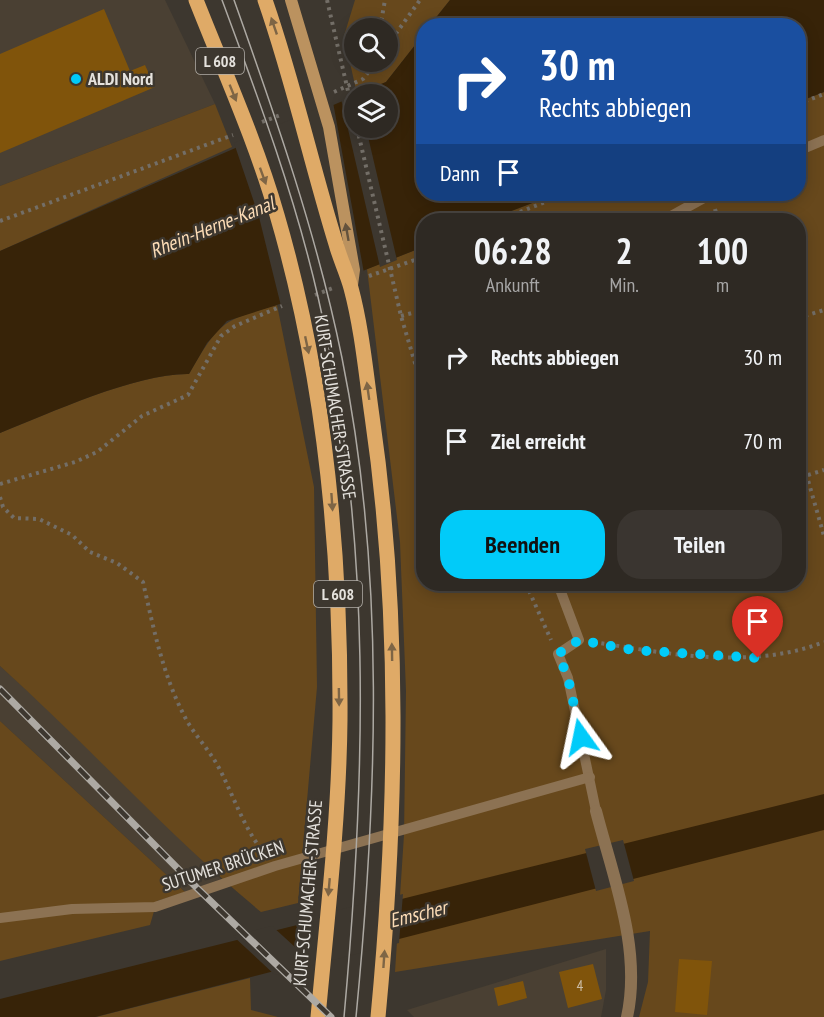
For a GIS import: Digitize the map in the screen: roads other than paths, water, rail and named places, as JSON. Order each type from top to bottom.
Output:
[{"type":"main road","name":"KURT-SCHUMACHER-STRASSE","points":[[196,0],[246,126],[277,214],[330,477],[336,558],[340,722],[335,808],[317,1012]]},
{"type":"main road","name":"KURT-SCHUMACHER-STRASSE","points":[[265,0],[295,93],[336,245],[351,289],[377,448],[390,604],[393,795],[378,1017]]},
{"type":"main road","points":[[291,0],[325,91],[329,127],[354,270],[351,289]]},
{"type":"street","points":[[596,812],[623,916],[631,971],[631,1000],[627,1017]]},
{"type":"lane","points":[[806,148],[824,140]]},
{"type":"lane","points":[[677,213],[698,201]]},
{"type":"lane","points":[[561,591],[579,640],[558,654],[568,678],[596,812]]},
{"type":"lane","name":"SUTUMER BRÜCKEN","points":[[0,918],[72,909],[155,908],[275,866],[590,777]]},
{"type":"water","points":[[450,0],[824,0],[824,92],[806,99],[806,18],[436,18]]},
{"type":"water","name":"Rhein-Herne-Kanal","points":[[416,44],[416,201],[538,201],[506,213],[416,213],[416,250],[277,305],[227,321],[207,343],[189,374],[168,375],[120,387],[68,405],[0,433],[0,251],[344,100],[344,138],[398,138],[398,84],[381,84],[386,82],[394,72],[398,72],[398,67]]},
{"type":"water","name":"Emscher","points":[[824,794],[824,830],[95,1017],[0,1017],[0,999]]},
{"type":"tram line","points":[[222,0],[275,147],[309,259],[336,386],[348,476],[356,565],[360,656],[360,746],[357,836],[344,1017]]},
{"type":"tram line","points":[[234,0],[308,222],[332,312],[356,440],[366,522],[371,604],[372,770],[369,853],[356,1017]]},
{"type":"railway","points":[[0,689],[197,888],[331,1017]]},
{"type":"place","name":"ALDI Nord","points":[[76,79]]}]
